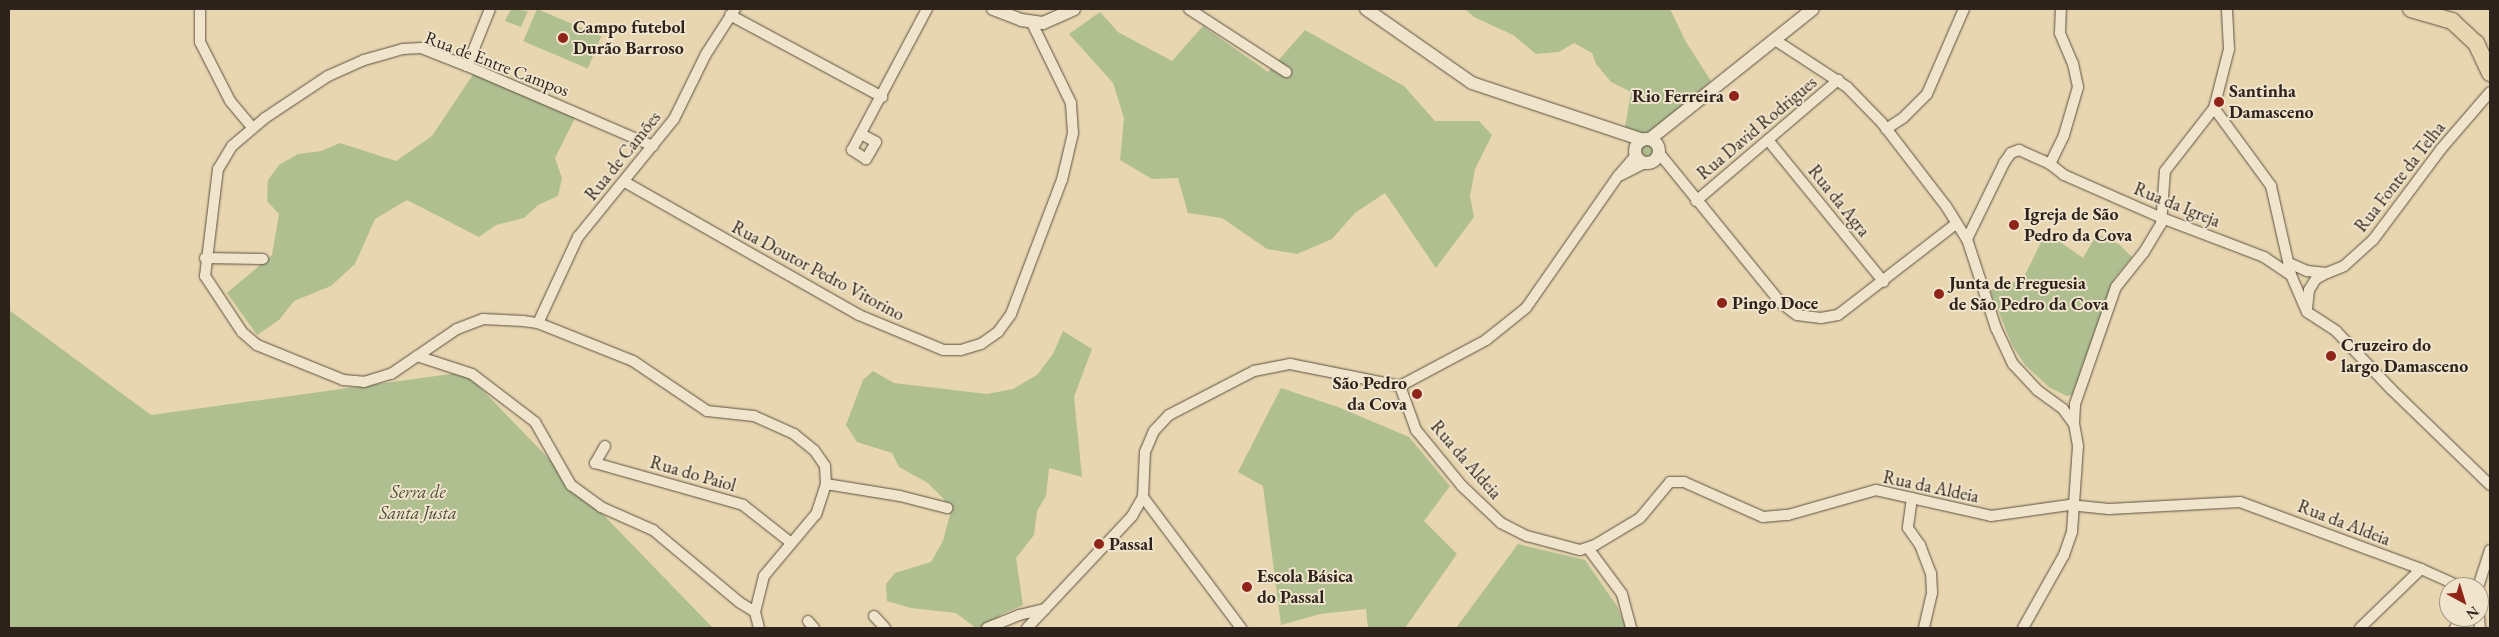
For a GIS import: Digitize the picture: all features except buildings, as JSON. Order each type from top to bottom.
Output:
[{"type":"main road","points":[[2411,9],[2452,21],[2476,43],[2490,73]]},
{"type":"street","points":[[200,9],[200,42],[230,101],[253,128]]},
{"type":"street","points":[[468,66],[490,9]]},
{"type":"street","points":[[861,134],[927,9]]},
{"type":"street","points":[[993,9],[1031,22],[1043,23],[1074,9]]},
{"type":"street","points":[[1189,9],[1286,72]]},
{"type":"street","points":[[1366,9],[1472,83],[1606,129],[1647,151],[1668,167],[1781,303],[1797,315],[1821,318],[1838,315],[1884,282],[1957,223]]},
{"type":"street","points":[[1027,628],[1132,516],[1143,497],[1146,452],[1154,431],[1169,415],[1254,371],[1290,364],[1400,386],[1486,340],[1526,308],[1618,176],[1647,151],[1669,125],[1813,9]]},
{"type":"street","points":[[1886,129],[1903,118],[1927,94],[1964,9]]},
{"type":"street","points":[[2050,164],[2064,135],[2078,87],[2073,64],[2060,34],[2061,9]]},
{"type":"street","points":[[2023,628],[2064,555],[2072,532],[2078,446],[2074,424],[2075,404],[2116,288],[2144,252],[2162,218],[2165,171],[2214,108],[2229,49],[2227,9]]},
{"type":"street","points":[[733,12],[882,97]]},
{"type":"street","name":"Rua de Camões","points":[[538,323],[578,237],[625,182],[674,119],[706,54],[733,12]]},
{"type":"street","name":"Rua Doutor Pedro Vitorino","points":[[625,182],[859,315],[943,350],[961,350],[981,344],[998,332],[1011,314],[1062,180],[1073,133],[1071,102],[1031,22]]},
{"type":"street","points":[[1775,40],[1838,80],[1886,129],[1967,239],[1996,328],[2013,364],[2037,390],[2064,409],[2074,424]]},
{"type":"street","name":"Rua de Entre Campos","points":[[653,146],[468,66],[420,48],[403,49],[364,60],[328,76],[253,128],[232,146],[218,169],[205,258],[205,276],[213,292],[242,332],[257,345],[343,380],[364,382],[391,374],[457,329],[483,320],[538,323],[633,361],[707,411],[754,416],[794,434],[814,450],[825,466],[826,484]]},
{"type":"street","name":"Rua David Rodrigues","points":[[1696,201],[1838,80]]},
{"type":"street","name":"Rua Fonte da Telha","points":[[2307,312],[2309,290],[2316,279],[2344,266],[2373,240],[2441,149],[2490,92]]},
{"type":"street","points":[[2214,108],[2271,186],[2292,275],[2307,312],[2336,330],[2391,389],[2490,485]]},
{"type":"street","name":"Rua da Agra","points":[[1768,140],[1884,282]]},
{"type":"street","name":"Rua da Igreja","points":[[1967,239],[2011,153],[2019,150],[2050,164],[2064,175],[2162,218],[2264,257],[2292,275]]},
{"type":"street","points":[[205,258],[263,259]]},
{"type":"street","points":[[2289,263],[2307,271],[2327,273]]},
{"type":"street","points":[[417,356],[472,374],[535,422],[571,485],[601,507],[653,530],[738,602],[755,612]]},
{"type":"street","name":"Rua da Aldeia","points":[[1400,386],[1416,430],[1462,486],[1501,523],[1527,536],[1580,550],[1588,548],[1640,518],[1670,482],[1684,482],[1763,517],[1788,515],[1876,490],[1991,516],[2075,504],[2109,509],[2240,502],[2439,577]]},
{"type":"street","name":"Rua do Paiol","points":[[605,446],[595,463],[743,506],[790,542]]},
{"type":"street","points":[[759,628],[755,612],[764,576],[790,542],[816,514],[826,484],[900,496],[947,508]]},
{"type":"street","points":[[1143,497],[1241,628]]},
{"type":"street","points":[[1912,498],[1908,528],[1920,545],[1931,573],[1932,592],[1924,628]]},
{"type":"street","points":[[1588,548],[1622,594],[1631,628]]},
{"type":"street","points":[[2481,577],[2490,550]]},
{"type":"street","points":[[2360,628],[2421,569]]},
{"type":"street","points":[[987,628],[1019,614],[1045,609]]},
{"type":"street","points":[[874,616],[885,628]]},
{"type":"green space","points":[[511,9],[528,11],[521,27],[505,21]]},
{"type":"green space","name":"Campo futebol Durão Barroso","points":[[537,9],[601,36],[588,69],[523,41]]},
{"type":"green space","points":[[1465,9],[1670,9],[1686,42],[1711,81],[1652,132],[1642,133],[1625,127],[1631,92],[1611,82],[1596,64],[1592,53],[1574,43],[1559,52],[1536,54],[1513,35],[1474,17]]},
{"type":"green space","points":[[1100,12],[1118,32],[1172,61],[1203,26],[1268,72],[1305,30],[1404,86],[1435,121],[1479,121],[1492,135],[1475,169],[1470,196],[1474,217],[1436,268],[1385,193],[1355,213],[1332,239],[1297,254],[1267,249],[1222,218],[1188,213],[1178,178],[1152,179],[1120,160],[1124,118],[1113,83],[1069,34]]},
{"type":"green space","points":[[474,73],[575,118],[555,158],[562,178],[558,196],[538,205],[524,218],[496,225],[479,237],[407,200],[375,219],[355,264],[331,286],[294,301],[279,320],[257,335],[227,293],[272,255],[279,214],[267,201],[268,180],[279,165],[298,154],[321,151],[340,143],[396,161],[432,136]]},
{"type":"green space","points":[[1645,144],[1649,144],[1653,150],[1649,156],[1645,156],[1641,152],[1641,148]]},
{"type":"green space","points":[[2046,232],[2083,258],[2097,234],[2120,245],[2132,257],[2114,279],[2072,395],[2067,396],[2050,388],[2025,365],[2012,345],[1990,290],[2023,279]]},
{"type":"green space","name":"Serra de Santa Justa","points":[[9,310],[151,415],[465,372],[713,628],[9,628]]},
{"type":"green space","points":[[1063,331],[1092,349],[1074,397],[1082,477],[1049,468],[1046,496],[1037,511],[1034,535],[1016,558],[1023,605],[1002,614],[984,628],[976,628],[956,613],[911,608],[887,601],[886,584],[895,573],[931,562],[943,541],[950,514],[943,498],[928,483],[899,467],[892,453],[857,442],[846,425],[863,380],[873,371],[894,383],[987,394],[1013,389],[1037,375],[1053,354]]},
{"type":"green space","points":[[1281,388],[1338,407],[1409,437],[1450,486],[1424,521],[1457,554],[1405,628],[1368,628],[1366,609],[1320,614],[1281,625],[1263,486],[1238,472]]},
{"type":"green space","points":[[1518,544],[1585,560],[1617,606],[1626,628],[1456,628]]},
{"type":"place","name":"Campo futebol Durão Barroso","points":[[563,38]]},
{"type":"place","name":"Rio Ferreira","points":[[1734,96]]},
{"type":"place","name":"Santinha Damasceno","points":[[2219,102]]},
{"type":"place","name":"Igreja de São Pedro da Cova","points":[[2014,225]]},
{"type":"place","name":"Junta de Freguesia de São Pedro da Cova","points":[[1939,294]]},
{"type":"place","name":"Pingo Doce","points":[[1722,303]]},
{"type":"place","name":"Cruzeiro do largo Damasceno","points":[[2331,356]]},
{"type":"place","name":"São Pedro da Cova","points":[[1417,394]]},
{"type":"place","name":"Passal","points":[[1099,544]]},
{"type":"place","name":"Escola Básica do Passal","points":[[1247,587]]}]
